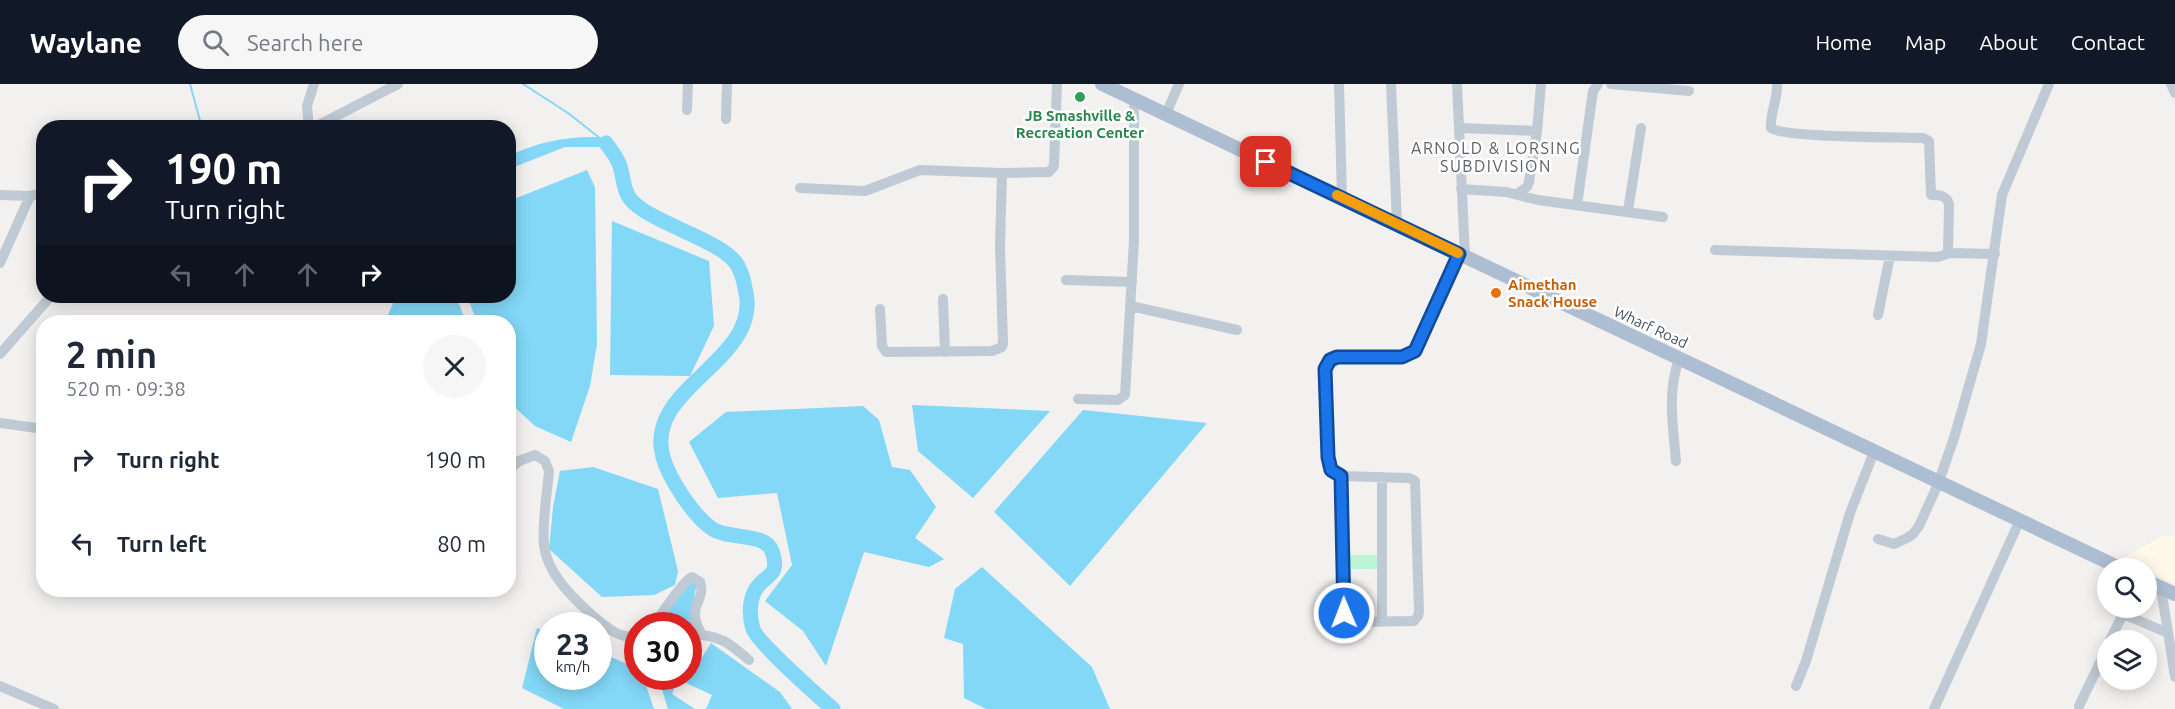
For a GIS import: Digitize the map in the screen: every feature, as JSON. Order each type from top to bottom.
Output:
[{"type":"main road","name":"Wharf Road","points":[[1102,84],[1938,484],[2098,558]]},
{"type":"main road","points":[[2157,586],[2175,594]]},
{"type":"street","points":[[310,120],[308,106],[314,84]]},
{"type":"street","points":[[327,120],[398,84]]},
{"type":"street","points":[[687,110],[688,84]]},
{"type":"street","points":[[726,119],[727,84]]},
{"type":"street","points":[[800,188],[865,191],[920,170],[1043,173],[1052,170],[1057,84]]},
{"type":"street","points":[[1166,114],[1179,84]]},
{"type":"street","points":[[1339,84],[1342,198]]},
{"type":"street","points":[[1391,84],[1397,224]]},
{"type":"street","points":[[1341,476],[1345,617],[1349,621],[1414,621],[1419,612],[1415,481],[1409,478],[1341,476],[1331,470],[1328,457],[1325,369],[1330,360],[1337,357],[1402,357],[1415,351],[1462,255],[1457,84]]},
{"type":"street","points":[[1517,194],[1527,187],[1529,182],[1541,84]]},
{"type":"street","points":[[1577,205],[1593,91],[1598,84]]},
{"type":"street","points":[[1611,84],[1689,91]]},
{"type":"street","points":[[1777,84],[1777,93],[1771,111],[1771,128],[1775,131],[1802,135],[1923,138],[1929,141],[1931,195],[1946,197],[1949,204],[1948,253]]},
{"type":"street","points":[[1878,539],[1894,544],[1913,534],[1938,484],[1981,344],[2002,195],[2049,84]]},
{"type":"street","points":[[2171,84],[2175,93]]},
{"type":"street","points":[[1078,399],[1118,400],[1125,395],[1132,282],[1134,99]]},
{"type":"street","points":[[1459,128],[1537,131]]},
{"type":"street","points":[[1628,211],[1641,128]]},
{"type":"street","points":[[880,309],[882,346],[886,352],[992,351],[1002,347],[1000,256],[1002,173]]},
{"type":"street","points":[[1461,189],[1517,194],[1531,199],[1663,217]]},
{"type":"street","points":[[0,195],[36,195]]},
{"type":"street","points":[[0,263],[30,196]]},
{"type":"street","points":[[1715,250],[1938,257],[1948,253],[1995,254]]},
{"type":"street","points":[[1878,315],[1890,256]]},
{"type":"street","points":[[1066,280],[1132,282]]},
{"type":"street","points":[[943,299],[945,352]]},
{"type":"street","points":[[0,354],[45,303]]},
{"type":"street","points":[[1131,306],[1237,330]]},
{"type":"street","points":[[1676,462],[1671,390],[1679,359]]},
{"type":"street","points":[[0,423],[36,428]]},
{"type":"street","points":[[1797,686],[1850,513],[1874,452]]},
{"type":"street","points":[[516,465],[527,457],[535,455],[545,462],[549,471],[544,544],[546,557],[553,571],[576,601],[610,630],[624,637]]},
{"type":"street","points":[[1382,477],[1382,622]]},
{"type":"street","points":[[1934,709],[2019,522]]},
{"type":"street","points":[[664,612],[679,592],[684,581],[692,577],[702,586],[694,612]]},
{"type":"street","points":[[2161,588],[2175,677]]},
{"type":"street","points":[[2138,618],[2168,633]]},
{"type":"street","points":[[702,635],[727,641],[749,660]]},
{"type":"street","points":[[2079,706],[2097,669]]},
{"type":"street","points":[[0,686],[29,704],[54,709]]},
{"type":"shaded area","points":[[2162,536],[2175,536],[2175,584],[2157,576],[2157,558],[2123,558]]},
{"type":"green space","points":[[1347,555],[1377,555],[1377,569],[1347,569]]},
{"type":"water","points":[[599,137],[609,147],[565,147],[516,166],[516,153],[541,144]]},
{"type":"water","points":[[587,170],[595,187],[597,344],[590,386],[571,442],[535,426],[516,408],[516,315],[474,315],[470,303],[516,303],[516,198]]},
{"type":"water","points":[[612,221],[709,261],[714,326],[690,376],[610,375]]},
{"type":"water","points":[[393,303],[459,303],[463,315],[388,315]]},
{"type":"water","points":[[912,405],[1050,411],[973,498],[918,451]]},
{"type":"water","points":[[863,406],[879,420],[892,467],[910,470],[936,507],[915,538],[944,559],[929,567],[864,552],[826,666],[803,631],[765,601],[792,565],[777,493],[718,498],[689,442],[726,412]]},
{"type":"water","points":[[1083,410],[1207,423],[1070,586],[994,512]]},
{"type":"water","points":[[593,467],[658,489],[678,571],[675,585],[654,595],[602,597],[549,549],[553,507],[560,471]]},
{"type":"water","points":[[982,567],[1092,667],[1110,709],[986,709],[964,698],[963,644],[944,638],[955,589]]},
{"type":"water","points":[[685,580],[697,582],[694,612],[661,610]]},
{"type":"water","points":[[534,640],[534,690],[612,690],[612,657],[624,663],[624,690],[647,690],[654,709],[564,709],[522,688]]},
{"type":"water","points":[[711,643],[780,692],[792,709],[706,709],[712,695],[701,690],[702,657]]},
{"type":"water","points":[[662,690],[674,690],[672,694],[695,709],[668,709]]},
{"type":"waterway","points":[[190,84],[200,120]]},
{"type":"waterway","points":[[523,84],[568,113],[606,143]]},
{"type":"waterway","points":[[606,143],[619,163],[626,190],[634,203],[659,219],[706,241],[731,257],[738,266],[745,288],[746,313],[738,335],[723,355],[685,392],[670,411],[662,432],[663,457],[670,476],[682,496],[711,528],[718,532],[762,541],[768,545],[772,551],[775,566],[771,574],[756,589],[752,598],[750,614],[753,629],[777,657],[833,709]]},
{"type":"slow traffic","points":[[1337,195],[1458,253]]},
{"type":"place","name":"JB Smashville & Recreation Center","points":[[1080,97]]},
{"type":"place","name":"Aimethan Snack House","points":[[1496,293]]},
{"type":"district","name":"ARNOLD & LORSING SUBDIVISION","points":[[1496,157]]},
{"type":"route","points":[[1266,162],[1459,254],[1415,351],[1402,357],[1337,357],[1327,363],[1325,369],[1328,457],[1331,470],[1341,476],[1344,613]]}]
